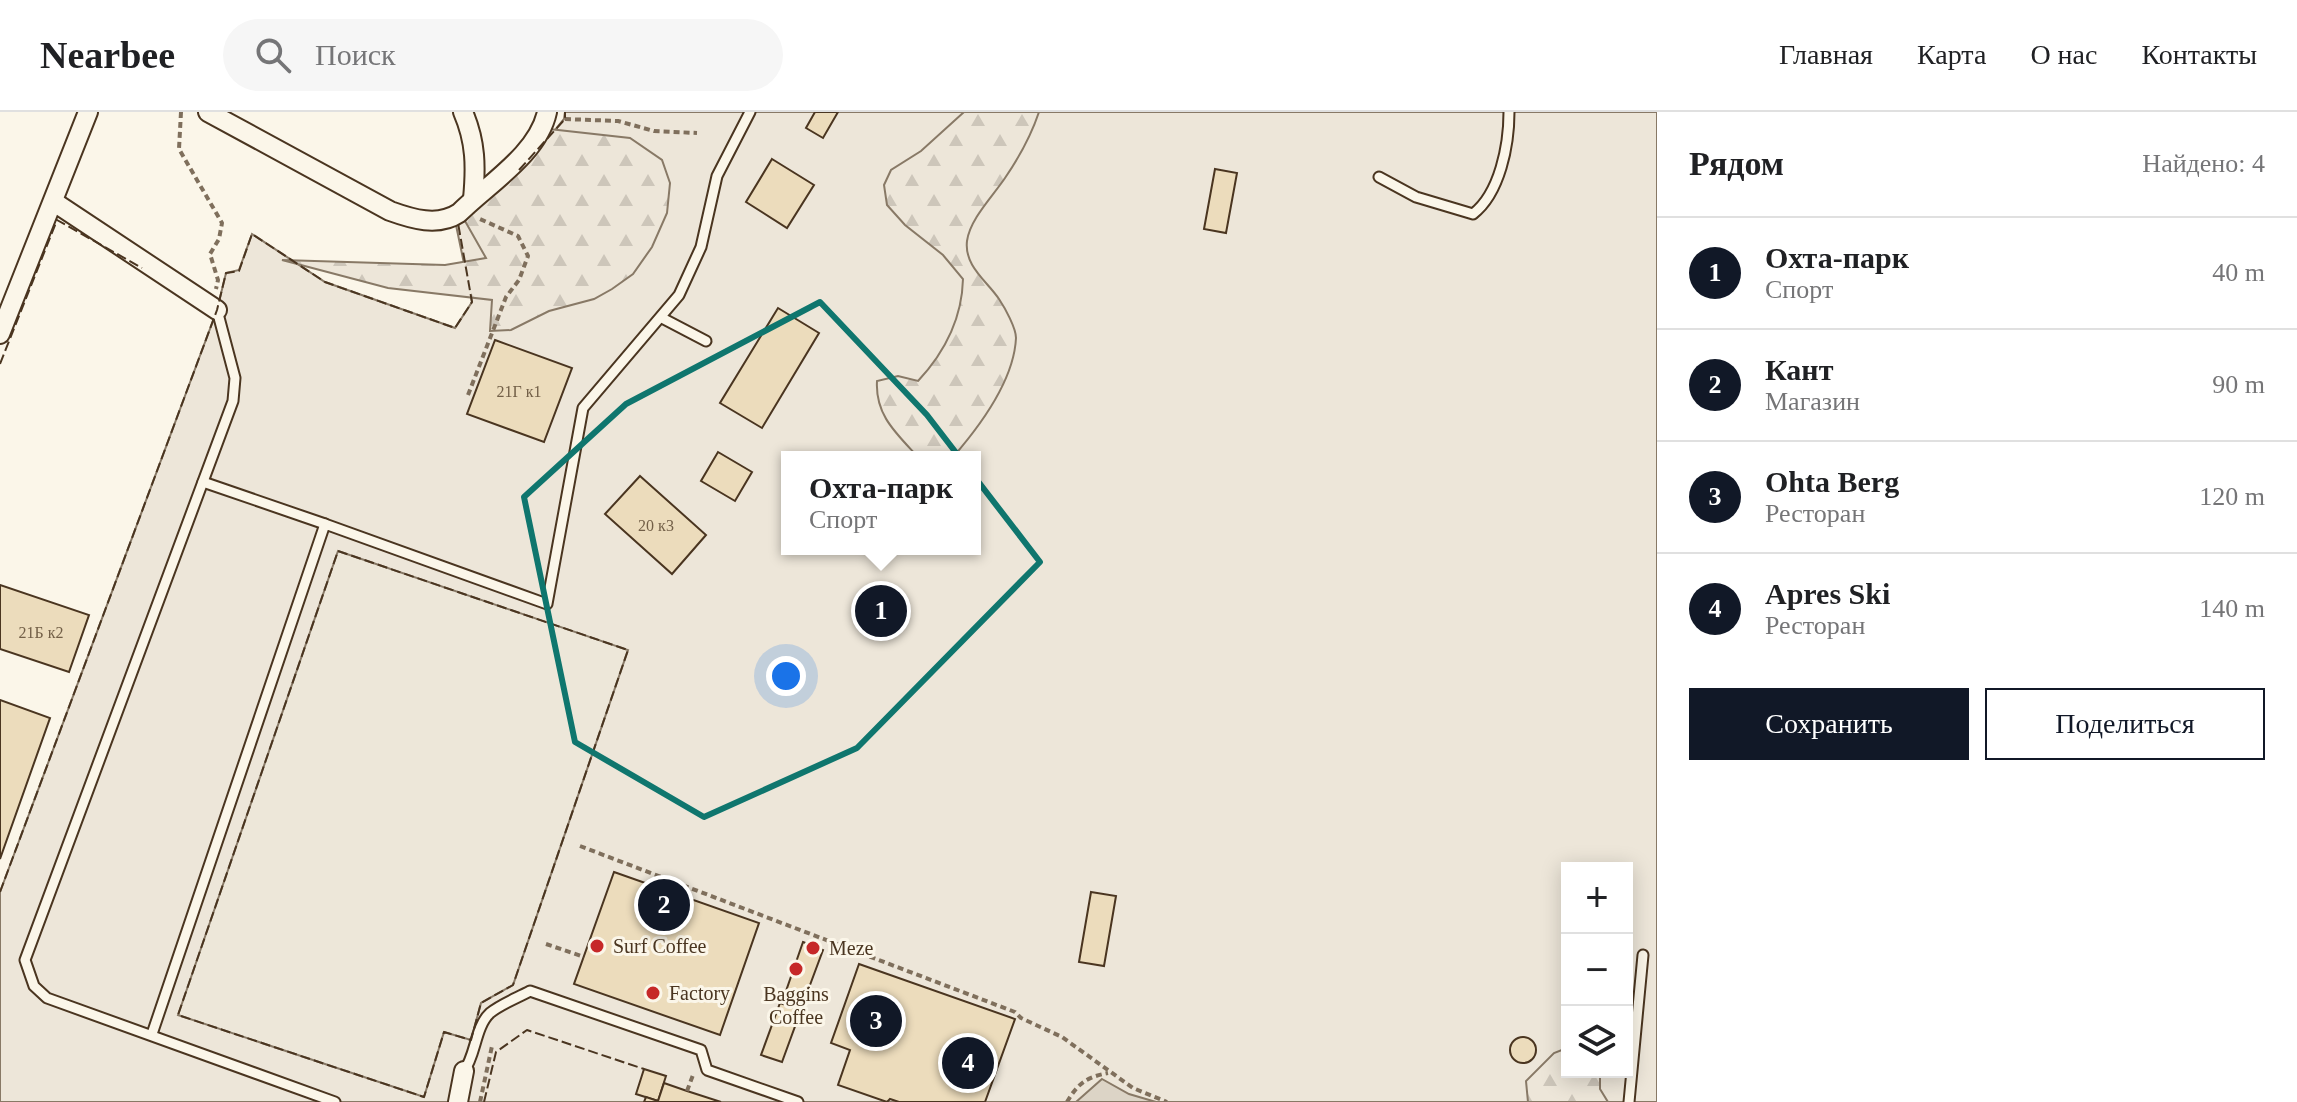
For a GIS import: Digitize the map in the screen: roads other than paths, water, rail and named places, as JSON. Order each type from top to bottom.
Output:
[{"type":"street","points":[[0,334],[88,112]]},
{"type":"street","points":[[208,112],[390,211],[414,219],[433,220],[450,219],[459,213],[513,164],[544,124],[547,114]]},
{"type":"street","points":[[463,112],[473,135],[476,166],[473,199]]},
{"type":"street","points":[[54,202],[214,306]]},
{"type":"street","points":[[458,1102],[464,1071]]},
{"type":"lane","points":[[203,482],[547,604],[583,408],[679,295],[701,247],[717,176],[750,112]]},
{"type":"lane","points":[[1379,177],[1416,197],[1473,214],[1484,205],[1496,184],[1509,112]]},
{"type":"lane","points":[[214,306],[235,378],[233,401],[25,960],[34,986],[47,998],[335,1102]]},
{"type":"lane","points":[[662,318],[706,341]]},
{"type":"lane","points":[[152,1034],[325,524]]},
{"type":"lane","points":[[1629,1102],[1643,955]]},
{"type":"lane","points":[[464,1071],[473,1060],[485,1020],[491,1013],[530,991],[701,1050],[707,1070],[798,1102]]},
{"type":"place","name":"Охта-парк","points":[[881,611]]},
{"type":"place","name":"Кант","points":[[664,905]]},
{"type":"place","name":"Surf Coffee","points":[[597,946]]},
{"type":"place","name":"Meze","points":[[813,948]]},
{"type":"place","name":"Baggins Coffee","points":[[796,969]]},
{"type":"place","name":"Factory","points":[[653,993]]},
{"type":"place","name":"Ohta Berg","points":[[876,1021]]},
{"type":"place","name":"Apres Ski","points":[[968,1063]]}]
